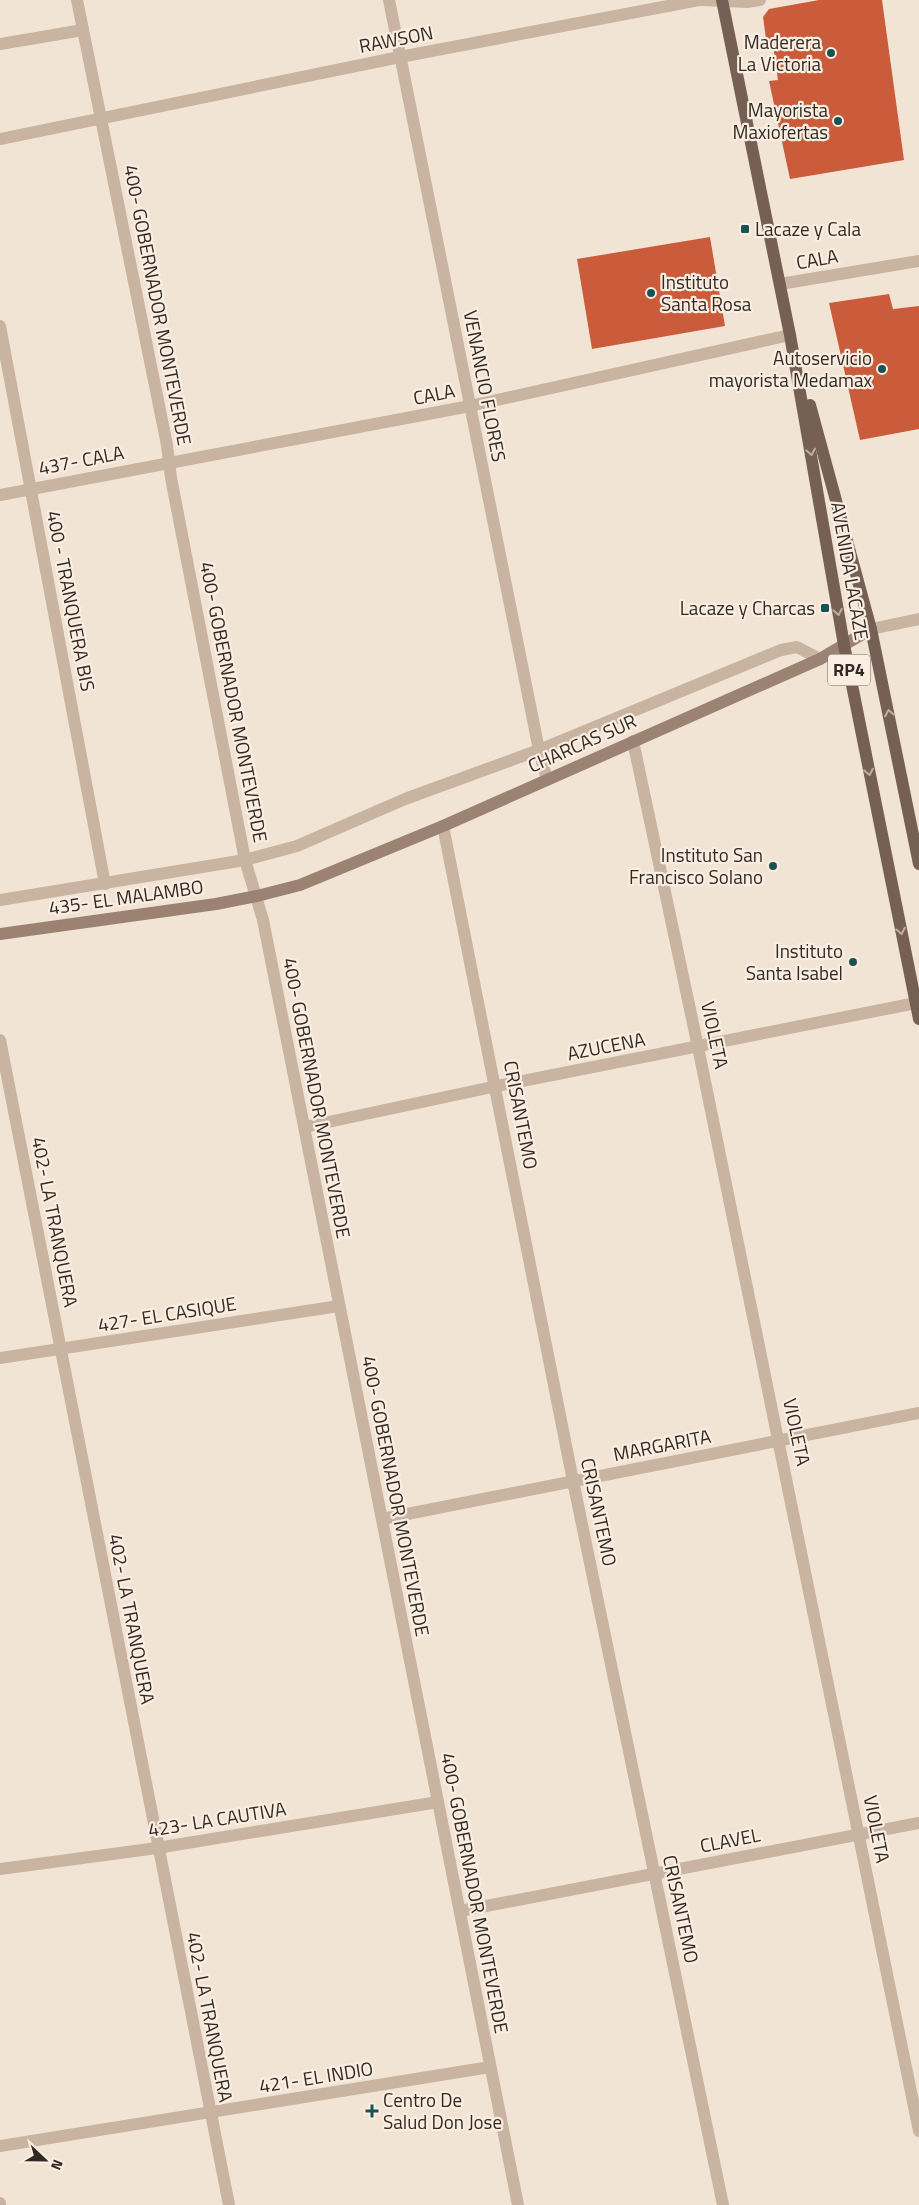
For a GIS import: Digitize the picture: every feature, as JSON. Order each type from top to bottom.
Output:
[{"type":"main road","name":"AVENIDA LACAZE","points":[[722,0],[790,335],[844,646],[919,1020]]},
{"type":"main road","name":"AVENIDA LACAZE","points":[[790,335],[871,629],[919,864]]},
{"type":"main road","name":"CHARCAS SUR","points":[[257,896],[321,877],[444,826],[820,660],[871,629]]},
{"type":"main road","name":"435- EL MALAMBO","points":[[0,934],[257,896]]},
{"type":"street","name":"400- GOBERNADOR MONTEVERDE","points":[[77,0],[170,462],[171,478],[245,860],[257,896],[305,1127],[518,2205]]},
{"type":"street","name":"VENANCIO FLORES","points":[[389,0],[539,750],[548,780]]},
{"type":"street","name":"RAWSON","points":[[0,139],[400,57],[700,0],[747,2],[760,0]]},
{"type":"street","points":[[0,44],[83,30]]},
{"type":"street","name":"CALA","points":[[780,284],[919,261]]},
{"type":"street","name":"400 - TRANQUERA BIS","points":[[0,326],[105,884]]},
{"type":"street","name":"CALA","points":[[170,462],[470,406],[790,335]]},
{"type":"street","name":"437- CALA","points":[[0,495],[170,462]]},
{"type":"street","name":"CHARCAS SUR","points":[[871,629],[919,619]]},
{"type":"street","points":[[0,900],[245,860],[297,846],[405,799],[539,750],[781,650],[797,647],[820,660]]},
{"type":"street","name":"VIOLETA","points":[[633,741],[698,1047],[919,2131]]},
{"type":"street","name":"CRISANTEMO","points":[[444,826],[574,1481],[723,2205]]},
{"type":"street","name":"AZUCENA","points":[[305,1127],[496,1086],[698,1047],[917,1008]]},
{"type":"street","name":"402- LA TRANQUERA","points":[[0,1040],[157,1848],[229,2205]]},
{"type":"street","name":"427- EL CASIQUE","points":[[0,1358],[339,1306]]},
{"type":"street","name":"MARGARITA","points":[[382,1519],[919,1413]]},
{"type":"street","name":"423- LA CAUTIVA","points":[[0,1869],[157,1848],[438,1802]]},
{"type":"street","name":"CLAVEL","points":[[460,1911],[919,1823]]},
{"type":"street","name":"421- EL INDIO","points":[[0,2146],[490,2066]]},
{"type":"building","points":[[819,0],[882,0],[904,160],[790,179],[769,81],[778,80],[773,45],[767,46],[763,17],[769,9]]},
{"type":"building","name":"Instituto Santa Rosa","points":[[710,237],[725,326],[592,349],[577,259]]},
{"type":"building","name":"Autoservicio mayorista Medamax","points":[[889,294],[893,309],[919,306],[919,429],[860,440],[829,303]]},
{"type":"place","name":"Maderera La Victoria","points":[[831,53]]},
{"type":"place","name":"Mayorista Maxiofertas","points":[[838,121]]},
{"type":"place","name":"Lacaze y Cala","points":[[745,229]]},
{"type":"place","name":"Instituto Santa Rosa","points":[[651,293]]},
{"type":"place","name":"Autoservicio mayorista Medamax","points":[[882,369]]},
{"type":"place","name":"Lacaze y Charcas","points":[[825,608]]},
{"type":"place","name":"Instituto San Francisco Solano","points":[[773,866]]},
{"type":"place","name":"Instituto Santa Isabel","points":[[853,962]]},
{"type":"place","name":"Centro De Salud Don Jose","points":[[372,2111]]}]
